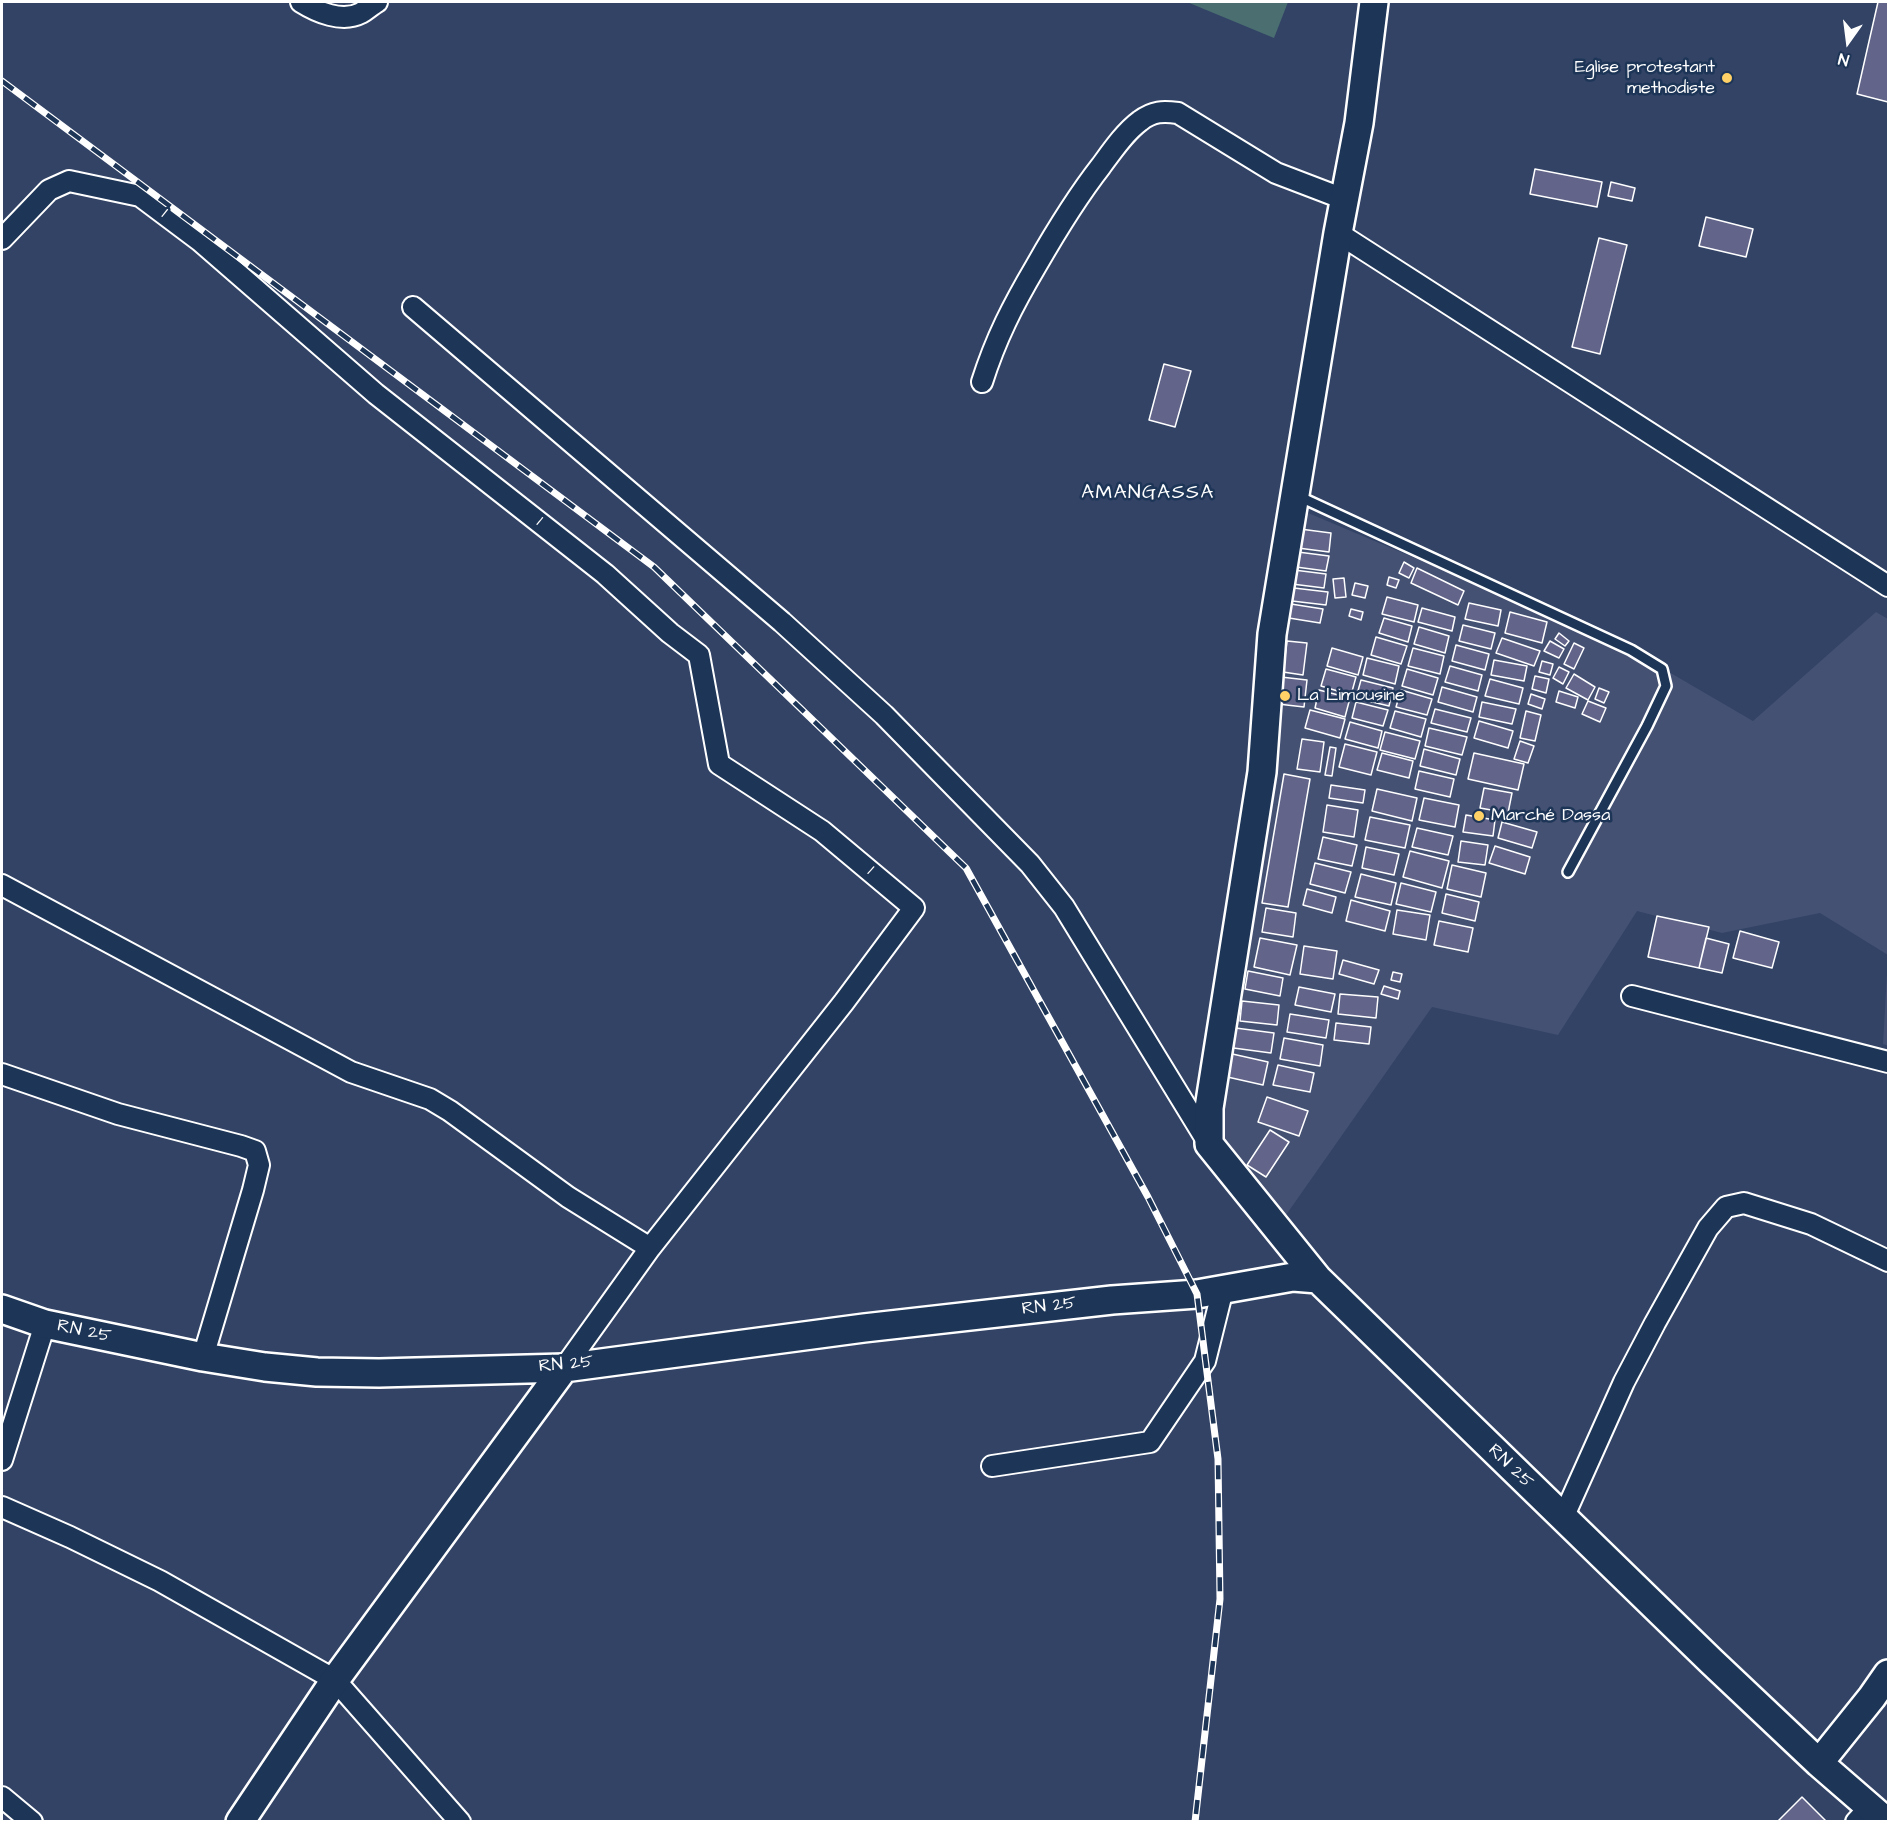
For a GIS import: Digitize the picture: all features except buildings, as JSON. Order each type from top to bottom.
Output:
[{"type":"main road","points":[[1318,1279],[1209,1144],[1209,1108],[1262,772],[1272,634],[1338,233],[1359,123],[1374,2]]},
{"type":"main road","name":"RN 25","points":[[2,1309],[45,1324],[202,1357],[317,1372],[379,1373],[564,1368],[864,1328],[1112,1300],[1197,1294],[1293,1277],[1318,1279],[1819,1763],[1871,1817]]},
{"type":"main road","points":[[240,1821],[334,1680],[564,1368]]},
{"type":"main road","points":[[1819,1763],[1888,1674]]},
{"type":"street","points":[[301,2],[317,12],[345,17],[359,14],[377,2]]},
{"type":"street","points":[[982,382],[990,357],[1014,302],[1054,232],[1094,174],[1139,121],[1160,111],[1178,113],[1276,173],[1344,199]]},
{"type":"street","name":"1","points":[[2,239],[49,190],[69,181],[140,196],[200,241],[376,394],[605,574],[670,633],[699,655],[719,764],[822,831],[914,908],[844,1002],[650,1248]]},
{"type":"street","points":[[1338,233],[1888,586]]},
{"type":"street","points":[[413,307],[782,622],[884,715],[1030,864],[1064,907],[1209,1144]]},
{"type":"street","points":[[2,885],[351,1072],[430,1100],[450,1111],[568,1197],[650,1248],[564,1368]]},
{"type":"street","points":[[1632,996],[1888,1062]]},
{"type":"street","points":[[2,1074],[118,1114],[255,1151],[259,1165],[253,1190],[202,1357]]},
{"type":"street","points":[[1563,1518],[1629,1372],[1707,1228],[1726,1207],[1744,1203],[1811,1224],[1888,1261]]},
{"type":"street","points":[[992,1466],[1150,1442],[1205,1361],[1223,1289]]},
{"type":"street","points":[[2,1460],[45,1324]]},
{"type":"street","points":[[2,1507],[160,1581],[334,1680],[460,1821]]},
{"type":"street","points":[[2,1797],[32,1821]]},
{"type":"lane","points":[[1294,495],[1631,650],[1662,669],[1666,686],[1647,726],[1568,872]]},
{"type":"shaded area","name":"Marché Dassa","points":[[1301,510],[1626,647],[1753,721],[1876,612],[1888,619],[1888,955],[1820,913],[1722,933],[1637,911],[1558,1035],[1432,1007],[1286,1215],[1221,1135],[1221,1086]]},
{"type":"shaded area","points":[[1888,956],[1888,1046],[1883,1044]]},
{"type":"green space","points":[[1187,2],[1288,2],[1274,38]]},
{"type":"railway","points":[[2,81],[654,567],[966,868],[1148,1197],[1197,1294],[1218,1459],[1220,1599],[1195,1822]]},
{"type":"place","name":"Eglise protestant methodiste","points":[[1727,78]]},
{"type":"place","name":"La Limousine","points":[[1285,696]]},
{"type":"place","name":"Marché Dassa","points":[[1479,816]]},
{"type":"district","name":"AMANGASSA","points":[[1148,494]]}]
